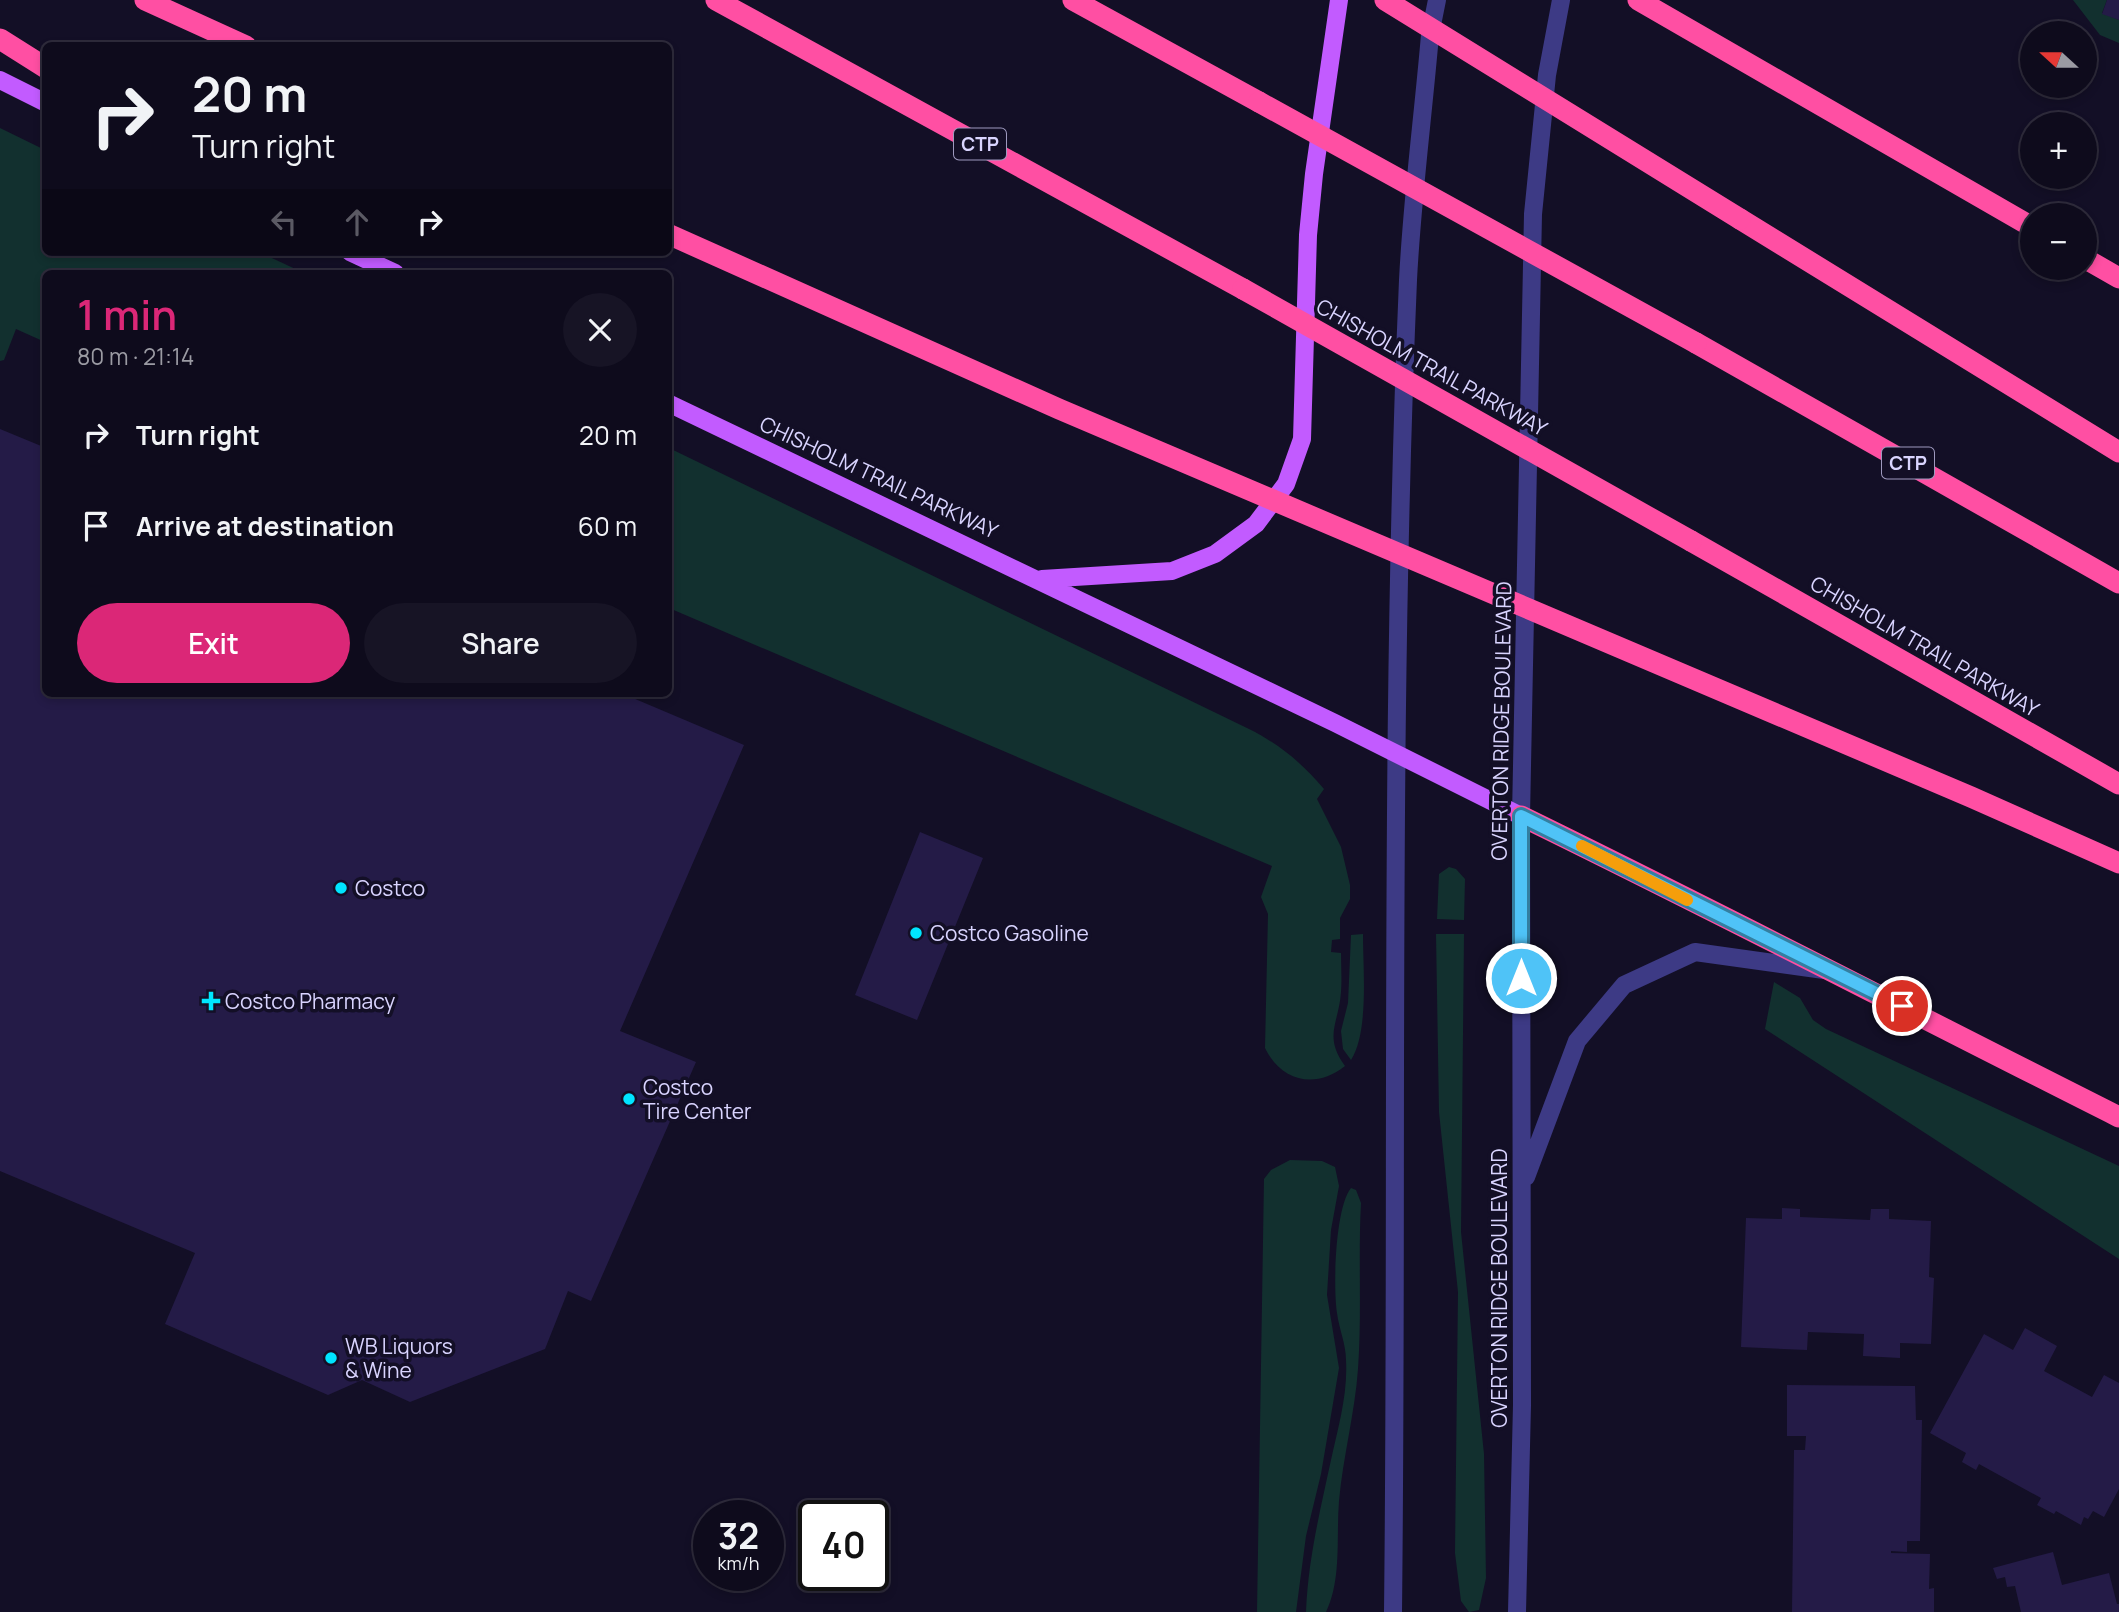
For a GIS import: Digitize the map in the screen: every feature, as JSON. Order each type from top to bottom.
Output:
[{"type":"highway","points":[[145,0],[237,42]]},
{"type":"highway","name":"CHISHOLM TRAIL PARKWAY","points":[[716,0],[1243,289],[2119,784]]},
{"type":"highway","name":"CTP","points":[[1073,0],[1696,343],[2119,583]]},
{"type":"highway","points":[[1385,0],[2119,452]]},
{"type":"highway","points":[[1638,0],[2020,221]]},
{"type":"highway","points":[[0,39],[42,65]]},
{"type":"highway","points":[[672,236],[1059,409],[2119,863]]},
{"type":"highway","points":[[2097,265],[2119,278]]},
{"type":"highway","points":[[1521,816],[1836,972],[2119,1117]]},
{"type":"main road","points":[[1038,580],[1172,571],[1214,554],[1256,524],[1286,484],[1302,439],[1308,235],[1339,0]]},
{"type":"main road","points":[[0,80],[42,101]]},
{"type":"main road","points":[[359,256],[389,270]]},
{"type":"main road","name":"CHISHOLM TRAIL PARKWAY","points":[[672,405],[1521,816]]},
{"type":"street","points":[[1393,1612],[1396,1374],[1395,754],[1408,276],[1430,35],[1437,0]]},
{"type":"street","name":"OVERTON RIDGE BOULEVARD","points":[[1517,1612],[1522,1405],[1521,816],[1533,214],[1547,75],[1562,0]]},
{"type":"street","points":[[1522,1187],[1577,1041],[1624,985],[1695,953],[1836,972]]},
{"type":"green space","points":[[2073,0],[2107,0],[2102,13],[2119,20],[2119,43],[2100,35],[2097,31],[2097,21],[2089,21]]},
{"type":"green space","points":[[0,128],[42,149],[42,256],[268,256],[298,270],[42,270],[42,341],[16,329],[4,360],[0,361]]},
{"type":"green space","points":[[672,449],[1249,729],[1299,763],[1324,789],[1317,799],[1341,847],[1350,885],[1350,899],[1340,918],[1340,939],[1332,940],[1331,952],[1341,953],[1341,992],[1334,1038],[1338,1055],[1345,1066],[1322,1078],[1311,1080],[1289,1075],[1265,1048],[1268,914],[1261,897],[1272,866],[672,609]]},
{"type":"green space","points":[[1449,867],[1456,869],[1465,879],[1464,920],[1437,919],[1439,874]]},
{"type":"green space","points":[[1363,934],[1363,1017],[1357,1048],[1351,1060],[1343,1049],[1341,1031],[1348,1003],[1351,935]]},
{"type":"green space","points":[[1436,934],[1464,934],[1461,1232],[1484,1454],[1486,1578],[1479,1610],[1469,1612],[1461,1601],[1455,1553],[1458,1292],[1439,1112]]},
{"type":"green space","points":[[1774,982],[1800,998],[1813,1020],[1826,1029],[2119,1166],[2119,1259],[1765,1029]]},
{"type":"green space","points":[[1290,1160],[1322,1161],[1335,1167],[1339,1186],[1331,1230],[1327,1295],[1339,1368],[1321,1474],[1306,1536],[1296,1612],[1257,1612],[1264,1179],[1271,1170]]},
{"type":"green space","points":[[1351,1188],[1356,1190],[1361,1203],[1358,1369],[1339,1501],[1334,1586],[1326,1612],[1306,1612],[1315,1536],[1344,1398],[1346,1354],[1337,1313],[1335,1267],[1338,1229]]},
{"type":"building","points":[[2107,0],[2119,0],[2119,20],[2102,14]]},
{"type":"building","name":"Costco","points":[[0,429],[42,446],[42,697],[630,697],[744,745],[620,1031],[696,1062],[591,1301],[568,1291],[545,1349],[410,1402],[362,1380],[328,1395],[165,1324],[195,1253],[0,1171]]},
{"type":"building","name":"Costco Gasoline","points":[[920,832],[983,858],[917,1020],[855,995]]},
{"type":"building","points":[[1782,1208],[1800,1209],[1800,1217],[1870,1220],[1871,1209],[1889,1209],[1889,1219],[1931,1221],[1929,1277],[1934,1278],[1931,1344],[1900,1343],[1900,1358],[1863,1356],[1864,1334],[1808,1332],[1807,1350],[1741,1347],[1746,1218],[1782,1219]]},
{"type":"building","points":[[2025,1328],[2057,1346],[2044,1371],[2092,1397],[2104,1375],[2119,1383],[2119,1489],[2104,1517],[2093,1511],[2088,1519],[2084,1517],[2081,1525],[2056,1511],[2054,1514],[2037,1505],[2041,1498],[1979,1464],[1976,1470],[1962,1462],[1966,1453],[1930,1433],[1984,1334],[2013,1350]]},
{"type":"building","points":[[1787,1385],[1915,1386],[1916,1420],[1922,1420],[1920,1541],[1907,1541],[1907,1552],[1891,1553],[1930,1554],[1929,1589],[1934,1588],[1934,1612],[1792,1612],[1794,1450],[1805,1450],[1806,1436],[1787,1436]]},
{"type":"building","points":[[2053,1552],[2062,1585],[2109,1573],[2119,1612],[2021,1612],[2015,1586],[2007,1587],[2005,1577],[1997,1579],[1993,1568]]},
{"type":"slow traffic","points":[[1582,846],[1687,900]]},
{"type":"place","name":"Costco","points":[[341,888]]},
{"type":"place","name":"Costco Gasoline","points":[[916,933]]},
{"type":"place","name":"Costco Pharmacy","points":[[211,1001]]},
{"type":"place","name":"Costco Tire Center","points":[[629,1099]]},
{"type":"place","name":"WB Liquors & Wine","points":[[331,1358]]},
{"type":"route","points":[[1521,978],[1521,816],[1902,1006]]}]
